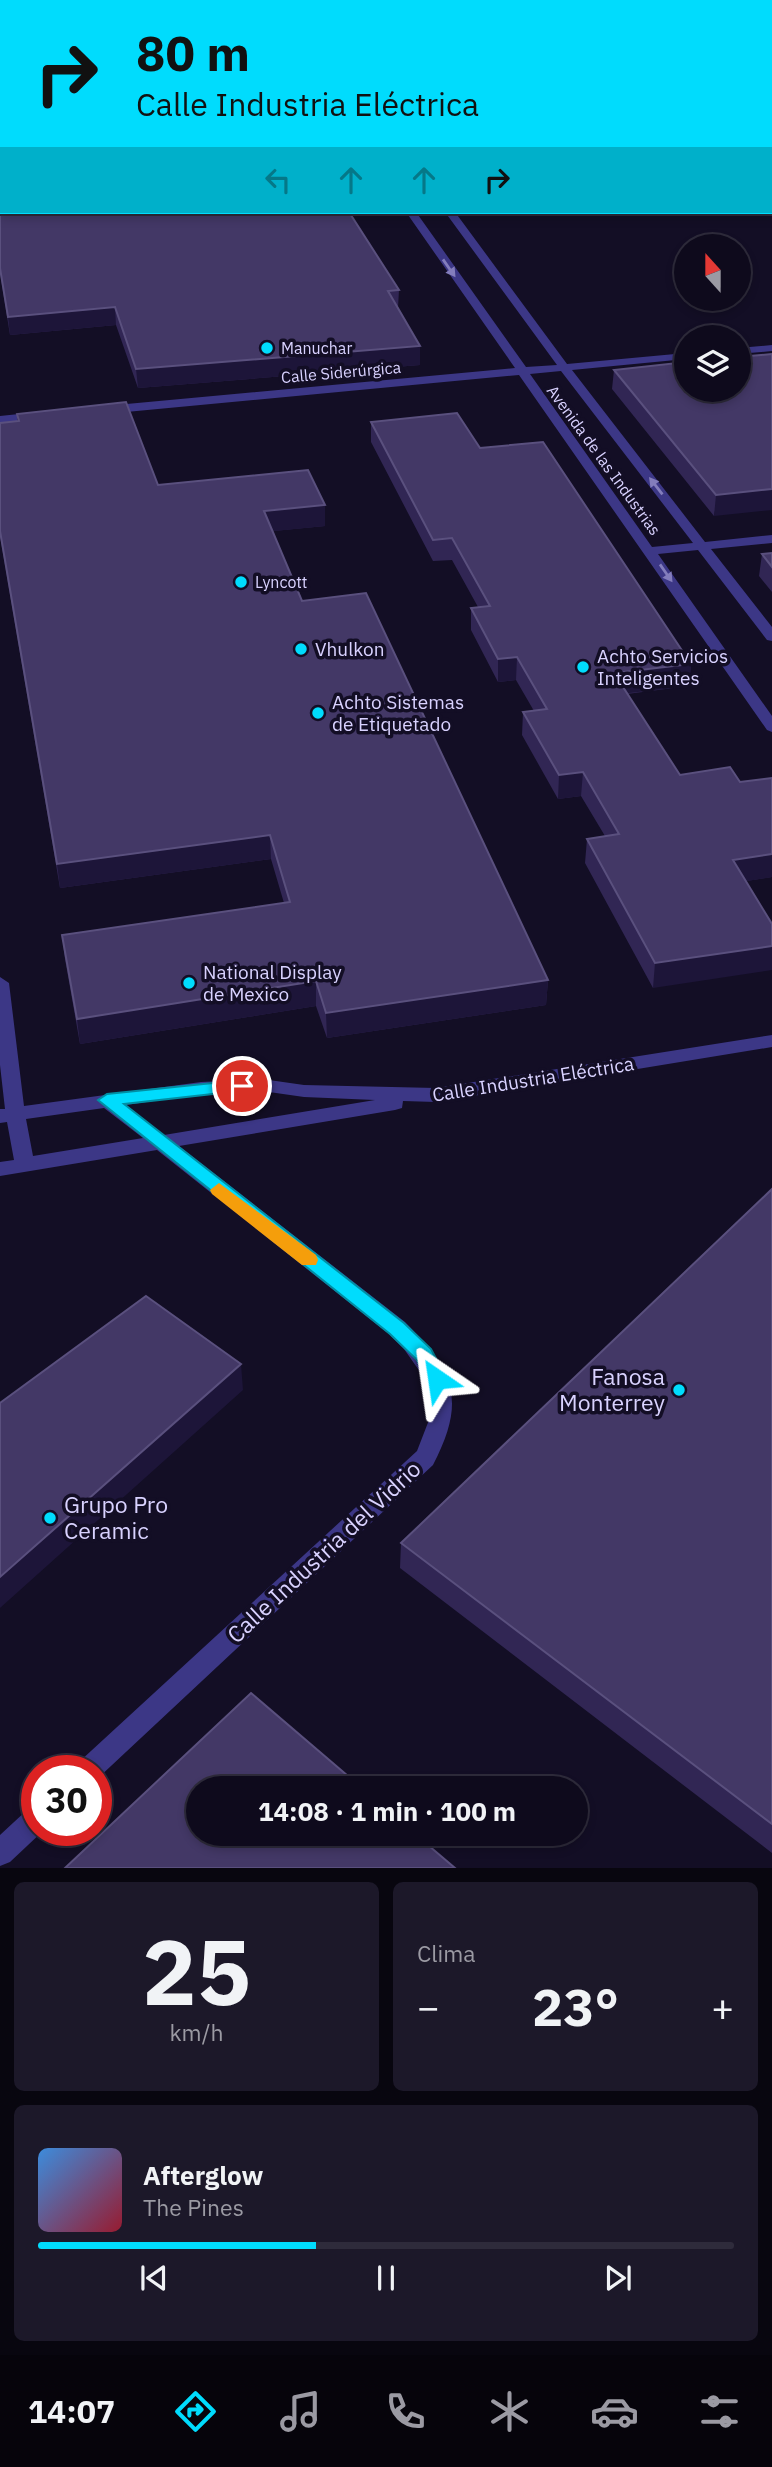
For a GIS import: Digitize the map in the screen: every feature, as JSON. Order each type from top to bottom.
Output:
[{"type":"street","name":"Avenida de las Industrias","points":[[412,214],[772,727]]},
{"type":"street","name":"Avenida de las Industrias","points":[[451,214],[564,367],[772,637]]},
{"type":"street","points":[[751,350],[772,348]]},
{"type":"street","name":"Calle Siderúrgica","points":[[96,411],[674,357]]},
{"type":"street","points":[[0,420],[55,415]]},
{"type":"street","points":[[651,551],[772,539]]},
{"type":"street","points":[[0,983],[8,1114],[25,1165]]},
{"type":"street","name":"Calle Industria Eléctrica","points":[[8,1114],[201,1088],[262,1085],[342,1093],[436,1095],[772,1041]]},
{"type":"street","points":[[0,1169],[436,1095]]},
{"type":"street","name":"Calle Industria del Vidrio","points":[[105,1755],[425,1458],[439,1436],[444,1415],[437,1379],[424,1355],[397,1328],[107,1100]]},
{"type":"street","points":[[0,1853],[21,1833]]},
{"type":"building","points":[[0,214],[350,214],[399,290],[388,291],[420,346],[136,369],[115,307],[8,317],[0,268]]},
{"type":"building","points":[[772,354],[772,489],[716,495],[614,370],[674,363],[674,402],[751,402],[751,356]]},
{"type":"building","points":[[126,402],[158,485],[308,470],[325,505],[264,511],[302,601],[366,593],[548,980],[326,1013],[316,981],[77,1019],[62,935],[290,902],[270,835],[57,864],[0,531],[0,423],[19,421],[17,414]]},
{"type":"building","points":[[457,413],[480,448],[543,442],[691,664],[614,673],[680,775],[730,767],[740,782],[772,778],[772,854],[733,860],[772,924],[772,946],[655,963],[587,839],[619,834],[583,772],[559,775],[523,712],[547,709],[517,657],[498,659],[471,608],[490,606],[452,538],[433,540],[371,422]]},
{"type":"building","points":[[772,553],[772,567],[762,554]]},
{"type":"building","name":"Fanosa Monterrey","points":[[772,1189],[772,1824],[401,1543]]},
{"type":"building","name":"Grupo Pro Ceramic","points":[[146,1296],[241,1364],[0,1577],[0,1403]]},
{"type":"building","points":[[251,1693],[348,1776],[186,1776],[186,1846],[429,1846],[455,1868],[65,1868],[88,1846],[112,1846],[112,1824]]},
{"type":"slow traffic","points":[[219,1190],[309,1260]]},
{"type":"place","name":"Manuchar","points":[[267,348]]},
{"type":"place","name":"Lyncott","points":[[241,582]]},
{"type":"place","name":"Vhulkon","points":[[301,649]]},
{"type":"place","name":"Achto Servicios Inteligentes","points":[[583,667]]},
{"type":"place","name":"Achto Sistemas de Etiquetado","points":[[318,713]]},
{"type":"place","name":"National Display de Mexico","points":[[189,983]]},
{"type":"place","name":"Fanosa Monterrey","points":[[679,1390]]},
{"type":"place","name":"Grupo Pro Ceramic","points":[[50,1518]]},
{"type":"route","points":[[242,1086],[201,1088],[107,1100],[397,1328],[424,1355],[437,1379]]}]
